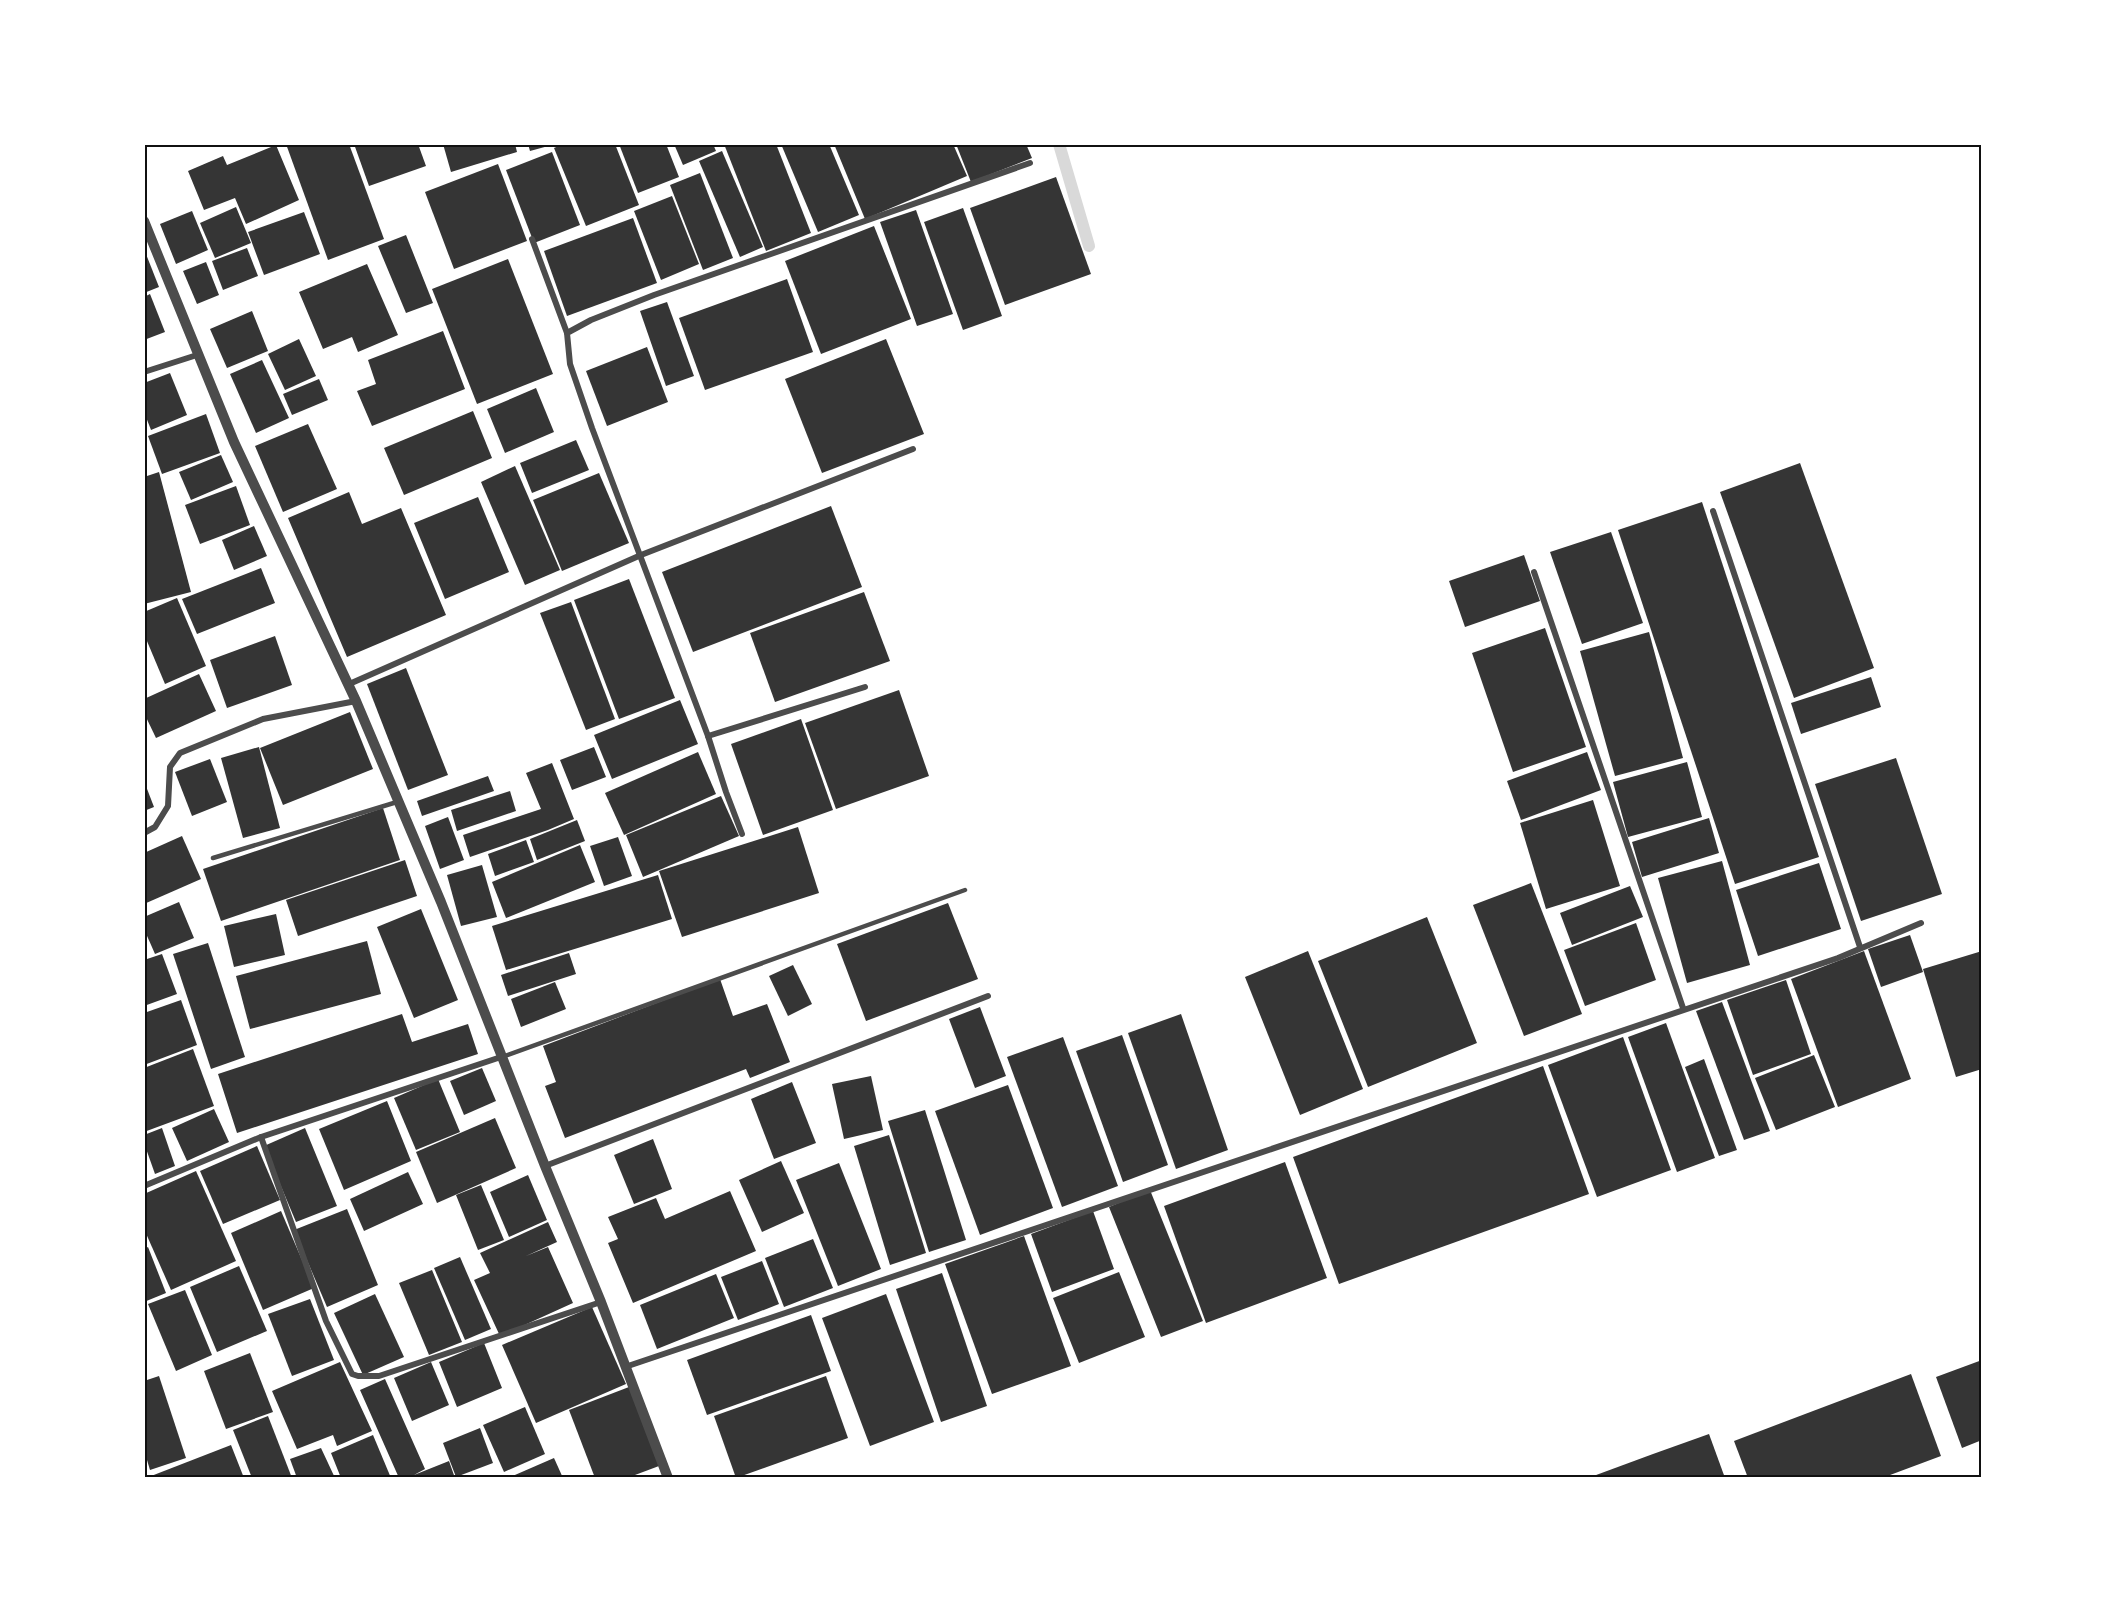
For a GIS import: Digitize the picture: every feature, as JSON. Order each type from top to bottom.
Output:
[{"type":"street","points":[[567,333],[591,320],[654,295],[1030,163]]},
{"type":"street","points":[[144,221],[234,442],[346,685],[356,701],[441,902],[501,1057],[601,1302],[668,1478]]},
{"type":"street","points":[[532,239],[567,333],[570,364],[592,428],[708,736],[742,834]]},
{"type":"street","points":[[144,372],[197,355]]},
{"type":"street","points":[[346,685],[641,555],[913,449]]},
{"type":"street","points":[[1713,511],[1860,947]]},
{"type":"street","points":[[1534,572],[1683,1008]]},
{"type":"street","points":[[708,736],[865,687]]},
{"type":"street","points":[[144,833],[155,827],[168,806],[170,767],[180,753],[262,719],[356,701]]},
{"type":"street","points":[[624,1367],[1683,1008],[1838,958],[1921,922]]},
{"type":"street","points":[[545,1166],[988,996]]},
{"type":"street","points":[[144,1186],[261,1137],[501,1057]]},
{"type":"street","points":[[261,1137],[326,1321],[351,1374],[379,1376],[601,1302]]},
{"type":"lane","points":[[213,858],[398,802]]},
{"type":"lane","points":[[501,1057],[965,890]]},
{"type":"building","points":[[286,144],[349,144],[384,239],[328,260]]},
{"type":"building","points":[[354,144],[418,144],[426,166],[369,186]]},
{"type":"building","points":[[443,144],[515,144],[517,152],[451,172]]},
{"type":"building","points":[[528,144],[552,144],[552,145],[530,151]]},
{"type":"building","points":[[563,144],[615,144],[639,205],[586,226],[554,148]]},
{"type":"building","points":[[619,144],[666,144],[679,177],[638,193]]},
{"type":"building","points":[[674,144],[713,144],[716,151],[683,165]]},
{"type":"building","points":[[724,144],[776,144],[811,233],[766,251]]},
{"type":"building","points":[[781,144],[829,144],[859,215],[818,232]]},
{"type":"building","points":[[834,144],[953,144],[967,176],[865,219]]},
{"type":"building","points":[[956,144],[1026,144],[1032,158],[971,182]]},
{"type":"building","points":[[276,145],[299,200],[246,224],[235,198],[204,210],[188,171],[223,156],[227,165]]},
{"type":"building","points":[[722,151],[763,247],[740,257],[699,161]]},
{"type":"building","points":[[552,152],[580,225],[534,243],[506,170]]},
{"type":"building","points":[[498,164],[527,241],[454,269],[425,192]]},
{"type":"building","points":[[700,173],[733,258],[703,270],[670,185]]},
{"type":"building","points":[[1056,177],[1091,274],[1005,305],[970,208]]},
{"type":"building","points":[[672,196],[699,264],[661,280],[634,211]]},
{"type":"building","points":[[236,207],[251,243],[215,258],[200,223]]},
{"type":"building","points":[[963,208],[1002,316],[963,330],[924,222]]},
{"type":"building","points":[[916,210],[953,314],[917,326],[880,222]]},
{"type":"building","points":[[192,211],[208,250],[176,264],[160,224]]},
{"type":"building","points":[[304,212],[320,254],[264,275],[248,232]]},
{"type":"building","points":[[633,218],[657,283],[567,316],[544,251]]},
{"type":"building","points":[[874,226],[911,319],[821,354],[785,261]]},
{"type":"building","points":[[406,235],[433,303],[406,313],[378,246]]},
{"type":"building","points":[[247,248],[258,276],[223,290],[212,261]]},
{"type":"building","points":[[144,249],[159,287],[144,293]]},
{"type":"building","points":[[508,259],[553,374],[477,404],[432,289]]},
{"type":"building","points":[[206,262],[219,295],[197,304],[183,271]]},
{"type":"building","points":[[367,264],[398,335],[358,352],[352,337],[323,349],[299,292]]},
{"type":"building","points":[[787,279],[813,352],[705,390],[679,318]]},
{"type":"building","points":[[150,294],[165,332],[144,340],[144,297]]},
{"type":"building","points":[[667,302],[694,376],[666,386],[640,311]]},
{"type":"building","points":[[252,311],[268,351],[227,368],[210,329]]},
{"type":"building","points":[[443,331],[465,389],[372,426],[357,391],[376,384],[368,360]]},
{"type":"building","points":[[299,339],[316,376],[285,390],[268,354]]},
{"type":"building","points":[[886,339],[924,434],[822,473],[785,379]]},
{"type":"building","points":[[647,347],[668,402],[607,426],[586,371]]},
{"type":"building","points":[[262,360],[289,418],[256,433],[230,374]]},
{"type":"building","points":[[170,373],[187,415],[151,430],[144,412],[144,383]]},
{"type":"building","points":[[319,379],[328,400],[292,415],[283,394]]},
{"type":"building","points":[[536,388],[554,432],[505,453],[487,409]]},
{"type":"building","points":[[473,411],[492,458],[404,495],[384,448]]},
{"type":"building","points":[[206,414],[220,453],[162,474],[148,436]]},
{"type":"building","points":[[308,424],[337,489],[283,512],[255,446]]},
{"type":"building","points":[[576,440],[589,470],[532,493],[520,463]]},
{"type":"building","points":[[221,455],[233,482],[191,500],[179,472]]},
{"type":"building","points":[[1800,463],[1874,668],[1794,698],[1720,492]]},
{"type":"building","points":[[515,466],[560,570],[525,585],[481,482]]},
{"type":"building","points":[[159,472],[191,592],[144,604],[144,477]]},
{"type":"building","points":[[599,473],[629,543],[562,571],[533,500]]},
{"type":"building","points":[[236,486],[250,525],[200,544],[185,505]]},
{"type":"building","points":[[349,492],[362,524],[401,508],[446,615],[347,657],[288,518]]},
{"type":"building","points":[[478,497],[509,572],[445,599],[414,523]]},
{"type":"building","points":[[1702,502],[1819,857],[1735,884],[1618,530]]},
{"type":"building","points":[[831,506],[862,587],[693,652],[662,572]]},
{"type":"building","points":[[254,526],[267,556],[234,570],[222,540]]},
{"type":"building","points":[[1611,532],[1643,623],[1582,644],[1550,552]]},
{"type":"building","points":[[1524,555],[1540,601],[1465,627],[1449,581]]},
{"type":"building","points":[[261,568],[275,603],[197,634],[182,599]]},
{"type":"building","points":[[629,579],[675,698],[619,719],[574,600]]},
{"type":"building","points":[[864,592],[890,661],[775,702],[750,633]]},
{"type":"building","points":[[177,598],[206,666],[165,684],[144,634],[144,612]]},
{"type":"building","points":[[571,602],[615,719],[586,730],[540,613]]},
{"type":"building","points":[[1545,628],[1586,747],[1513,772],[1472,653]]},
{"type":"building","points":[[1649,632],[1683,758],[1615,776],[1580,651]]},
{"type":"building","points":[[275,636],[292,685],[227,708],[210,660]]},
{"type":"building","points":[[406,668],[448,775],[408,790],[367,684]]},
{"type":"building","points":[[199,674],[216,711],[156,738],[144,713],[144,699]]},
{"type":"building","points":[[1871,677],[1881,707],[1801,734],[1791,703]]},
{"type":"building","points":[[899,690],[929,776],[836,809],[805,723]]},
{"type":"building","points":[[680,700],[698,744],[612,779],[594,735]]},
{"type":"building","points":[[350,712],[373,769],[283,805],[260,748]]},
{"type":"building","points":[[801,719],[833,810],[763,835],[731,744]]},
{"type":"building","points":[[259,747],[280,828],[243,838],[221,758]]},
{"type":"building","points":[[594,747],[606,777],[572,790],[560,760]]},
{"type":"building","points":[[698,752],[716,794],[624,835],[605,793]]},
{"type":"building","points":[[1587,752],[1601,790],[1521,820],[1507,781]]},
{"type":"building","points":[[1896,758],[1942,894],[1861,921],[1815,784]]},
{"type":"building","points":[[210,759],[227,802],[192,816],[175,772]]},
{"type":"building","points":[[1687,762],[1702,817],[1628,837],[1613,782]]},
{"type":"building","points":[[552,763],[574,819],[470,857],[463,835],[541,809],[526,773]]},
{"type":"building","points":[[488,776],[494,791],[422,816],[417,801]]},
{"type":"building","points":[[144,781],[154,807],[144,811]]},
{"type":"building","points":[[510,791],[516,811],[457,831],[451,810]]},
{"type":"building","points":[[721,796],[739,836],[643,877],[626,835]]},
{"type":"building","points":[[1593,800],[1620,886],[1546,909],[1520,823]]},
{"type":"building","points":[[383,808],[400,860],[221,921],[203,869]]},
{"type":"building","points":[[448,817],[464,860],[440,869],[425,826]]},
{"type":"building","points":[[1709,818],[1719,853],[1642,877],[1632,842]]},
{"type":"building","points":[[577,820],[585,841],[537,860],[530,839]]},
{"type":"building","points":[[798,827],[819,893],[682,937],[659,871]]},
{"type":"building","points":[[182,836],[201,879],[144,904],[144,853]]},
{"type":"building","points":[[618,837],[632,876],[604,886],[590,846]]},
{"type":"building","points":[[526,840],[534,862],[495,876],[488,854]]},
{"type":"building","points":[[580,845],[595,882],[506,918],[492,882]]},
{"type":"building","points":[[405,860],[417,896],[298,936],[286,900]]},
{"type":"building","points":[[1722,861],[1750,965],[1687,983],[1658,878]]},
{"type":"building","points":[[1819,863],[1841,929],[1758,956],[1736,890]]},
{"type":"building","points":[[482,865],[497,917],[461,926],[447,875]]},
{"type":"building","points":[[658,875],[672,919],[506,970],[492,926]]},
{"type":"building","points":[[1531,883],[1582,1014],[1524,1036],[1473,905]]},
{"type":"building","points":[[1630,886],[1643,917],[1572,945],[1560,913]]},
{"type":"building","points":[[179,902],[194,938],[155,954],[144,929],[144,917]]},
{"type":"building","points":[[948,903],[978,979],[866,1021],[837,944]]},
{"type":"building","points":[[421,909],[458,1000],[414,1018],[377,927]]},
{"type":"building","points":[[276,914],[285,955],[234,967],[224,926]]},
{"type":"building","points":[[1427,917],[1477,1043],[1368,1087],[1318,961]]},
{"type":"building","points":[[1636,923],[1656,980],[1585,1006],[1564,950]]},
{"type":"building","points":[[1910,935],[1923,972],[1881,987],[1868,949]]},
{"type":"building","points":[[367,941],[381,994],[250,1029],[236,976]]},
{"type":"building","points":[[208,943],[245,1057],[211,1069],[173,954]]},
{"type":"building","points":[[1308,951],[1363,1089],[1300,1115],[1245,977]]},
{"type":"building","points":[[1864,951],[1911,1079],[1838,1107],[1791,979]]},
{"type":"building","points":[[1982,951],[1982,1069],[1956,1077],[1923,969]]},
{"type":"building","points":[[569,953],[576,974],[508,996],[501,975]]},
{"type":"building","points":[[162,954],[177,994],[144,1006],[144,960]]},
{"type":"building","points":[[793,965],[812,1004],[788,1016],[769,976]]},
{"type":"building","points":[[720,979],[733,1016],[767,1004],[790,1062],[750,1078],[746,1069],[565,1138],[545,1086],[556,1082],[543,1046]]},
{"type":"building","points":[[1786,980],[1811,1054],[1753,1075],[1727,1000]]},
{"type":"building","points":[[555,982],[566,1009],[521,1027],[511,999]]},
{"type":"building","points":[[181,1000],[197,1045],[144,1065],[144,1013]]},
{"type":"building","points":[[1722,1002],[1770,1131],[1744,1140],[1696,1011]]},
{"type":"building","points":[[980,1007],[1006,1076],[975,1088],[949,1019]]},
{"type":"building","points":[[402,1014],[412,1042],[468,1024],[478,1054],[237,1133],[218,1074]]},
{"type":"building","points":[[1181,1014],[1228,1150],[1176,1169],[1128,1033]]},
{"type":"building","points":[[1666,1023],[1715,1158],[1677,1172],[1628,1037]]},
{"type":"building","points":[[1122,1035],[1168,1165],[1123,1182],[1076,1051]]},
{"type":"building","points":[[1063,1037],[1118,1186],[1062,1207],[1007,1057]]},
{"type":"building","points":[[1623,1037],[1671,1170],[1597,1197],[1548,1065]]},
{"type":"building","points":[[193,1049],[214,1106],[144,1132],[144,1068]]},
{"type":"building","points":[[1814,1055],[1835,1107],[1776,1130],[1755,1078]]},
{"type":"building","points":[[1704,1059],[1737,1150],[1719,1156],[1685,1067]]},
{"type":"building","points":[[1543,1066],[1589,1194],[1339,1284],[1293,1157]]},
{"type":"building","points":[[482,1068],[496,1101],[464,1115],[450,1081]]},
{"type":"building","points":[[871,1076],[883,1130],[844,1139],[832,1084]]},
{"type":"building","points":[[438,1079],[460,1132],[416,1150],[394,1098]]},
{"type":"building","points":[[792,1082],[816,1143],[774,1159],[751,1099]]},
{"type":"building","points":[[1008,1085],[1053,1208],[980,1235],[935,1111]]},
{"type":"building","points":[[387,1101],[411,1161],[344,1190],[319,1129]]},
{"type":"building","points":[[214,1109],[229,1142],[187,1161],[172,1128]]},
{"type":"building","points":[[925,1110],[966,1240],[929,1252],[888,1121]]},
{"type":"building","points":[[495,1118],[516,1168],[437,1203],[416,1152]]},
{"type":"building","points":[[162,1128],[175,1166],[155,1174],[144,1143],[144,1135]]},
{"type":"building","points":[[305,1128],[337,1206],[296,1222],[264,1146]]},
{"type":"building","points":[[889,1135],[926,1253],[890,1265],[854,1146]]},
{"type":"building","points":[[653,1139],[672,1189],[634,1204],[614,1155]]},
{"type":"building","points":[[257,1146],[280,1200],[223,1224],[200,1171]]},
{"type":"building","points":[[781,1161],[804,1213],[762,1232],[739,1180]]},
{"type":"building","points":[[1285,1162],[1327,1278],[1206,1323],[1164,1206]]},
{"type":"building","points":[[839,1163],[881,1269],[838,1286],[796,1180]]},
{"type":"building","points":[[196,1171],[236,1261],[171,1290],[144,1229],[144,1194]]},
{"type":"building","points":[[408,1172],[423,1204],[364,1231],[350,1199]]},
{"type":"building","points":[[528,1175],[547,1220],[509,1237],[490,1192]]},
{"type":"building","points":[[481,1185],[504,1240],[478,1250],[456,1195]]},
{"type":"building","points":[[1150,1190],[1203,1321],[1161,1337],[1109,1207]]},
{"type":"building","points":[[730,1191],[756,1251],[633,1303],[608,1243],[618,1239],[608,1217],[656,1198],[665,1219]]},
{"type":"building","points":[[347,1209],[378,1285],[327,1307],[294,1230]]},
{"type":"building","points":[[281,1211],[314,1288],[263,1310],[231,1233]]},
{"type":"building","points":[[1093,1211],[1114,1269],[1052,1292],[1031,1234]]},
{"type":"building","points":[[548,1222],[557,1242],[526,1256],[548,1247],[573,1303],[500,1336],[474,1280],[490,1273],[480,1253]]},
{"type":"building","points":[[1024,1236],[1071,1366],[992,1394],[945,1264]]},
{"type":"building","points":[[813,1239],[833,1288],[784,1307],[765,1258]]},
{"type":"building","points":[[148,1247],[166,1293],[144,1302],[144,1249]]},
{"type":"building","points":[[460,1257],[491,1329],[465,1340],[434,1268]]},
{"type":"building","points":[[762,1261],[779,1304],[738,1320],[721,1277]]},
{"type":"building","points":[[239,1266],[267,1331],[217,1352],[190,1287]]},
{"type":"building","points":[[432,1270],[462,1342],[429,1355],[399,1283]]},
{"type":"building","points":[[1119,1272],[1145,1337],[1079,1363],[1053,1298]]},
{"type":"building","points":[[942,1273],[987,1406],[941,1422],[896,1289]]},
{"type":"building","points":[[716,1274],[734,1318],[657,1349],[640,1305]]},
{"type":"building","points":[[185,1290],[212,1355],[176,1371],[148,1304]]},
{"type":"building","points":[[375,1294],[404,1357],[363,1375],[334,1313]]},
{"type":"building","points":[[886,1294],[934,1422],[870,1446],[822,1318]]},
{"type":"building","points":[[310,1299],[334,1360],[292,1376],[268,1314]]},
{"type":"building","points":[[592,1307],[626,1384],[536,1423],[502,1345]]},
{"type":"building","points":[[811,1315],[831,1371],[707,1415],[687,1360]]},
{"type":"building","points":[[484,1343],[502,1388],[457,1407],[439,1362]]},
{"type":"building","points":[[250,1353],[273,1412],[226,1429],[204,1371]]},
{"type":"building","points":[[1982,1360],[1982,1440],[1962,1448],[1936,1377]]},
{"type":"building","points":[[340,1362],[372,1431],[337,1446],[333,1435],[297,1449],[272,1391]]},
{"type":"building","points":[[431,1362],[449,1405],[412,1421],[394,1378]]},
{"type":"building","points":[[1911,1374],[1941,1456],[1882,1478],[1748,1478],[1734,1441]]},
{"type":"building","points":[[159,1376],[186,1458],[150,1470],[144,1450],[144,1381]]},
{"type":"building","points":[[826,1376],[848,1438],[736,1478],[714,1416]]},
{"type":"building","points":[[385,1379],[425,1469],[414,1475],[449,1461],[455,1478],[410,1478],[409,1476],[399,1478],[360,1390]]},
{"type":"building","points":[[629,1387],[659,1466],[627,1478],[595,1478],[569,1410]]},
{"type":"building","points":[[525,1407],[545,1454],[504,1472],[483,1425]]},
{"type":"building","points":[[268,1416],[292,1478],[252,1478],[233,1430]]},
{"type":"building","points":[[480,1428],[493,1463],[456,1477],[443,1443]]},
{"type":"building","points":[[1709,1434],[1725,1478],[1588,1478],[1653,1454]]},
{"type":"building","points":[[373,1435],[391,1478],[341,1478],[331,1453]]},
{"type":"building","points":[[231,1445],[244,1478],[146,1478]]},
{"type":"building","points":[[321,1448],[335,1478],[297,1478],[290,1459]]},
{"type":"building","points":[[554,1458],[563,1478],[508,1478]]},
{"type":"waterway","points":[[1059,144],[1089,246]]}]
